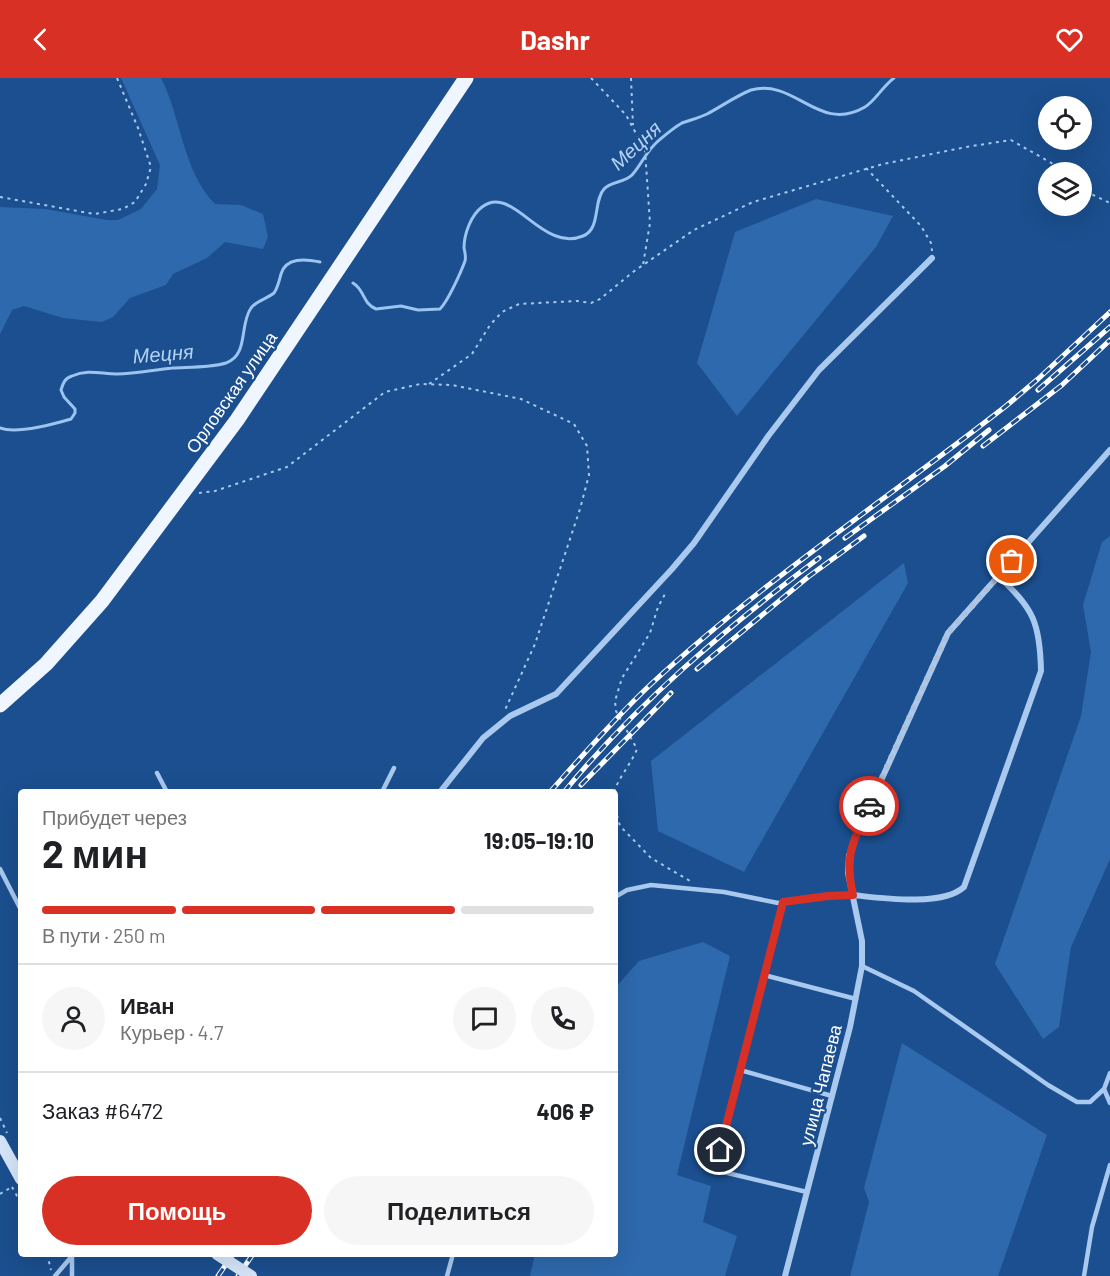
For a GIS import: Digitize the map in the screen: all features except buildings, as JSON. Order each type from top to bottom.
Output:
[{"type":"main road","name":"Орловская улица","points":[[1,704],[46,664],[102,601],[237,420],[466,78]]},
{"type":"main road","points":[[0,1141],[16,1162],[17,1183]]},
{"type":"main road","points":[[222,1257],[251,1276]]},
{"type":"street","points":[[442,789],[483,738],[510,716],[556,694],[662,580],[694,543],[769,435],[819,370],[932,258]]},
{"type":"street","name":"улица Чапаева","points":[[785,1276],[832,1096],[862,966],[862,941],[848,873],[849,856],[854,840],[948,633],[1110,450]]},
{"type":"street","points":[[853,897],[916,900],[956,894],[964,887],[1041,672],[1040,641],[1032,614],[1018,594],[998,576]]},
{"type":"lane","points":[[384,789],[394,768]]},
{"type":"lane","points":[[157,773],[165,789]]},
{"type":"lane","points":[[0,869],[18,904]]},
{"type":"lane","points":[[618,895],[627,890],[651,885],[724,892],[783,902],[828,896],[853,897]]},
{"type":"lane","points":[[783,902],[715,1170],[807,1192]]},
{"type":"lane","points":[[862,966],[914,991],[1048,1085],[1077,1102],[1090,1102],[1104,1089],[1110,1073]]},
{"type":"lane","points":[[764,975],[856,999]]},
{"type":"lane","points":[[740,1070],[832,1096]]},
{"type":"lane","points":[[1104,1089],[1110,1103]]},
{"type":"lane","points":[[1084,1276],[1092,1227],[1110,1165]]},
{"type":"lane","points":[[54,1276],[70,1257]]},
{"type":"lane","points":[[72,1257],[72,1276]]},
{"type":"lane","points":[[447,1276],[452,1257]]},
{"type":"path","points":[[0,197],[94,214],[123,209],[135,202],[146,184],[151,167],[117,78]]},
{"type":"path","points":[[591,78],[626,115],[645,150],[650,223],[643,265]]},
{"type":"path","points":[[631,78],[633,128]]},
{"type":"path","points":[[429,384],[472,354],[490,325],[502,312],[519,304],[577,301],[591,303],[610,292],[643,265],[694,230],[753,202],[866,168],[1011,140],[1050,162]]},
{"type":"path","points":[[866,168],[921,226],[932,243],[932,258]]},
{"type":"path","points":[[1092,194],[1110,203]]},
{"type":"path","points":[[181,495],[215,491],[287,467],[385,392],[420,384],[452,385],[521,399],[574,424],[587,446],[589,475],[535,644],[497,727]]},
{"type":"path","points":[[615,789],[637,749],[616,711],[615,701],[622,678],[650,633],[657,607],[664,596],[665,585],[662,580]]},
{"type":"path","points":[[618,819],[620,826],[651,858],[688,879],[694,889]]},
{"type":"path","points":[[0,1194],[17,1183]]},
{"type":"path","points":[[48,1257],[54,1276]]},
{"type":"shaded area","points":[[121,78],[161,78],[174,110],[189,160],[204,191],[215,204],[241,205],[263,214],[268,237],[263,249],[225,242],[207,258],[173,274],[166,285],[130,298],[113,317],[102,322],[63,318],[24,306],[12,310],[0,334],[0,207],[45,209],[118,220],[141,209],[157,189],[160,165]]},
{"type":"shaded area","points":[[816,199],[893,216],[876,247],[737,416],[697,363],[735,232]]},
{"type":"shaded area","points":[[1110,536],[1110,859],[1071,947],[1059,1027],[1043,1039],[995,964],[1081,716],[1091,652],[1083,605],[1102,542]]},
{"type":"shaded area","points":[[904,563],[908,583],[744,872],[658,831],[651,761]]},
{"type":"shaded area","points":[[703,942],[730,956],[677,1175],[711,1186],[703,1222],[737,1236],[725,1276],[530,1276],[534,1257],[618,1257],[618,985],[639,961]]},
{"type":"shaded area","points":[[902,1043],[1047,1135],[998,1276],[850,1276],[869,1202],[864,1188]]},
{"type":"waterway","name":"Мецня","points":[[353,283],[360,289],[368,303],[376,309],[401,306],[418,310],[440,309],[465,261],[464,243],[469,225],[482,207],[494,202],[505,204],[554,235],[568,239],[583,236],[589,232],[595,221],[599,200],[604,189],[632,175],[653,146],[682,123],[707,114],[751,90],[767,88],[781,91],[820,110],[834,114],[848,114],[869,104],[894,78]]},
{"type":"waterway","name":"Мецня","points":[[0,428],[25,429],[71,419],[75,409],[61,390],[66,379],[78,374],[131,373],[206,367],[226,363],[233,359],[241,347],[247,315],[251,308],[274,293],[283,268],[297,260],[320,262]]},
{"type":"railway","points":[[553,789],[623,711],[691,648],[779,577],[1006,406],[1110,312]]},
{"type":"railway","points":[[1038,390],[1110,327]]},
{"type":"railway","points":[[983,446],[1062,385],[1110,340]]},
{"type":"railway","points":[[845,538],[945,466],[989,430]]},
{"type":"railway","points":[[697,669],[808,577],[864,536]]},
{"type":"railway","points":[[567,789],[622,728],[684,668],[751,611],[819,558]]},
{"type":"railway","points":[[581,785],[671,693]]},
{"type":"railway","points":[[218,1276],[231,1257]]},
{"type":"railway","points":[[238,1276],[251,1257]]},
{"type":"way so far","points":[[869,806],[948,633],[1012,561]]},
{"type":"route","points":[[720,1150],[783,902],[853,895],[848,873],[849,856],[869,806]]}]
